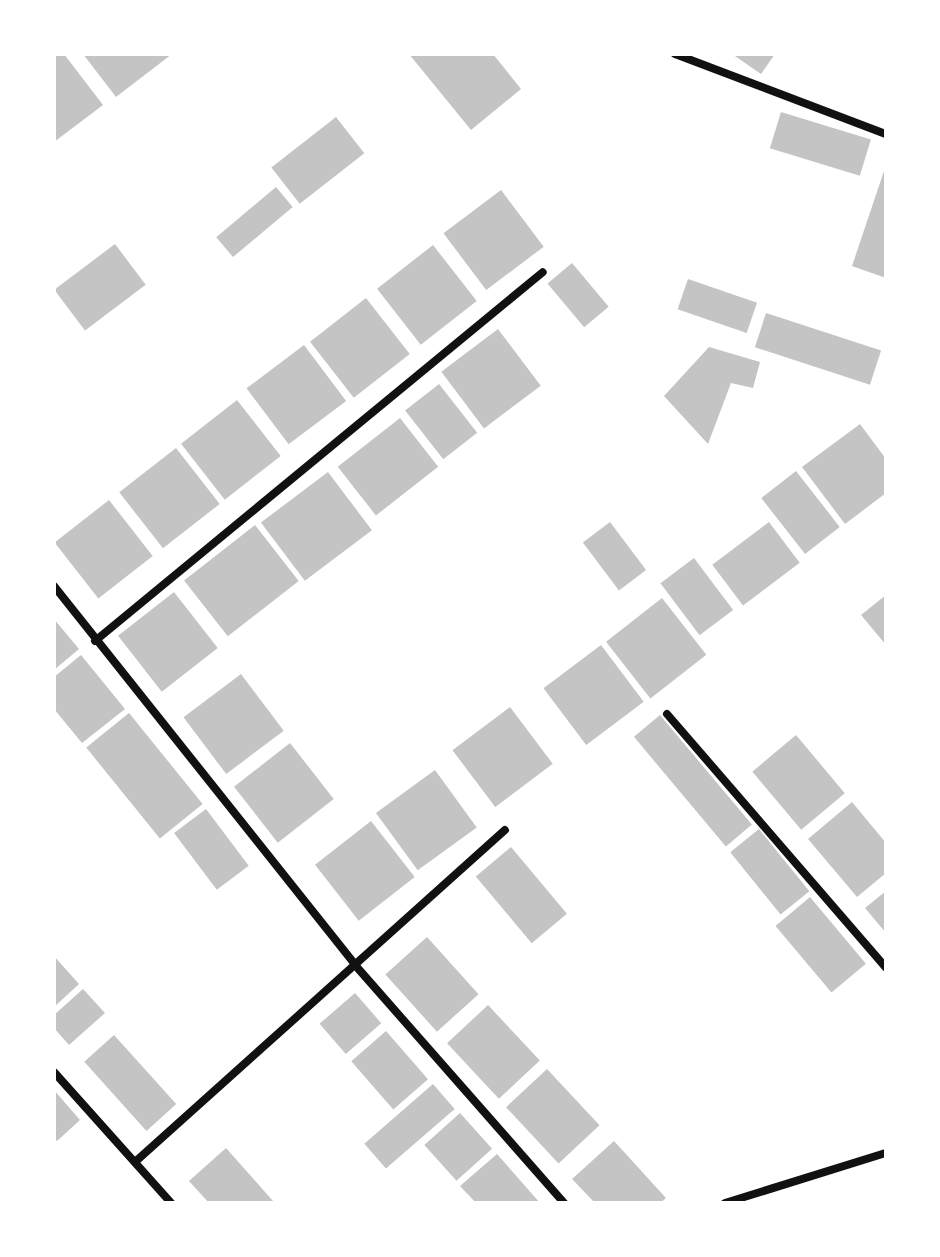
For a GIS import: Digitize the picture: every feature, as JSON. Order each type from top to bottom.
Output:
[{"type":"street","points":[[675,54],[886,134]]},
{"type":"street","points":[[95,641],[543,272]]},
{"type":"street","points":[[54,586],[355,965],[564,1203]]},
{"type":"street","points":[[667,714],[886,968]]},
{"type":"street","points":[[135,1162],[505,830]]},
{"type":"street","points":[[54,1072],[171,1203]]},
{"type":"street","points":[[725,1203],[886,1153]]},
{"type":"building","points":[[54,54],[64,54],[103,105],[54,142]]},
{"type":"building","points":[[83,54],[172,54],[116,97]]},
{"type":"building","points":[[409,54],[493,54],[521,89],[471,130]]},
{"type":"building","points":[[732,54],[775,54],[761,74]]},
{"type":"building","points":[[781,112],[871,139],[860,176],[770,148]]},
{"type":"building","points":[[336,117],[364,153],[300,204],[271,167]]},
{"type":"building","points":[[886,168],[886,278],[852,266]]},
{"type":"building","points":[[276,187],[293,207],[233,257],[216,237]]},
{"type":"building","points":[[501,190],[544,247],[486,290],[443,233]]},
{"type":"building","points":[[115,244],[146,285],[85,330],[54,290]]},
{"type":"building","points":[[433,245],[477,301],[421,345],[377,289]]},
{"type":"building","points":[[572,263],[609,307],[584,327],[547,284]]},
{"type":"building","points":[[688,279],[757,303],[747,333],[678,309]]},
{"type":"building","points":[[366,298],[410,354],[354,398],[310,342]]},
{"type":"building","points":[[766,313],[881,350],[870,385],[755,347]]},
{"type":"building","points":[[498,329],[541,386],[484,428],[441,372]]},
{"type":"building","points":[[304,345],[346,401],[289,444],[246,388]]},
{"type":"building","points":[[709,347],[760,362],[753,388],[731,383],[708,444],[664,396]]},
{"type":"building","points":[[439,384],[477,433],[443,459],[405,410]]},
{"type":"building","points":[[237,400],[281,456],[225,500],[181,444]]},
{"type":"building","points":[[400,418],[438,467],[376,515],[338,467]]},
{"type":"building","points":[[860,424],[886,459],[886,493],[845,524],[802,467]]},
{"type":"building","points":[[176,448],[220,504],[163,548],[119,492]]},
{"type":"building","points":[[796,471],[840,527],[805,554],[761,498]]},
{"type":"building","points":[[328,472],[372,530],[305,581],[261,523]]},
{"type":"building","points":[[109,500],[153,556],[98,598],[55,542]]},
{"type":"building","points":[[610,522],[646,570],[619,590],[583,542]]},
{"type":"building","points":[[769,522],[800,563],[743,605],[712,565]]},
{"type":"building","points":[[255,525],[299,581],[228,636],[184,580]]},
{"type":"building","points":[[694,558],[733,610],[700,635],[660,583]]},
{"type":"building","points":[[174,592],[218,648],[162,692],[118,636]]},
{"type":"building","points":[[886,595],[886,645],[861,615]]},
{"type":"building","points":[[662,598],[706,655],[650,698],[606,642]]},
{"type":"building","points":[[54,619],[79,649],[54,670]]},
{"type":"building","points":[[601,645],[644,702],[586,745],[543,688]]},
{"type":"building","points":[[81,655],[125,709],[82,743],[54,709],[54,677]]},
{"type":"building","points":[[241,674],[284,731],[226,774],[183,717]]},
{"type":"building","points":[[510,707],[553,764],[495,807],[452,750]]},
{"type":"building","points":[[129,713],[203,804],[160,839],[86,748]]},
{"type":"building","points":[[660,715],[752,825],[726,846],[634,737]]},
{"type":"building","points":[[796,735],[845,793],[801,830],[752,772]]},
{"type":"building","points":[[290,743],[334,799],[278,843],[234,787]]},
{"type":"building","points":[[435,770],[477,827],[418,870],[376,813]]},
{"type":"building","points":[[852,802],[886,843],[886,873],[857,897],[808,839]]},
{"type":"building","points":[[206,809],[249,866],[217,890],[174,833]]},
{"type":"building","points":[[371,821],[415,877],[359,921],[315,865]]},
{"type":"building","points":[[759,829],[809,891],[781,914],[730,852]]},
{"type":"building","points":[[511,847],[567,914],[532,943],[476,877]]},
{"type":"building","points":[[886,891],[886,933],[865,908]]},
{"type":"building","points":[[810,897],[866,964],[831,993],[776,926]]},
{"type":"building","points":[[427,937],[479,994],[437,1032],[385,974]]},
{"type":"building","points":[[54,956],[79,984],[54,1007]]},
{"type":"building","points":[[83,989],[105,1013],[69,1045],[54,1028],[54,1015]]},
{"type":"building","points":[[355,993],[381,1023],[346,1054],[320,1024]]},
{"type":"building","points":[[488,1005],[540,1061],[499,1099],[447,1043]]},
{"type":"building","points":[[386,1031],[428,1079],[393,1109],[351,1061]]},
{"type":"building","points":[[114,1035],[176,1104],[147,1131],[84,1062]]},
{"type":"building","points":[[547,1069],[600,1125],[559,1164],[506,1107]]},
{"type":"building","points":[[433,1084],[455,1109],[386,1169],[364,1144]]},
{"type":"building","points":[[54,1090],[80,1120],[57,1141],[54,1138]]},
{"type":"building","points":[[460,1113],[492,1149],[456,1181],[424,1145]]},
{"type":"building","points":[[614,1141],[666,1198],[660,1203],[595,1203],[572,1179]]},
{"type":"building","points":[[226,1148],[273,1201],[271,1203],[209,1203],[189,1181]]},
{"type":"building","points":[[497,1154],[540,1203],[476,1203],[460,1186]]}]
